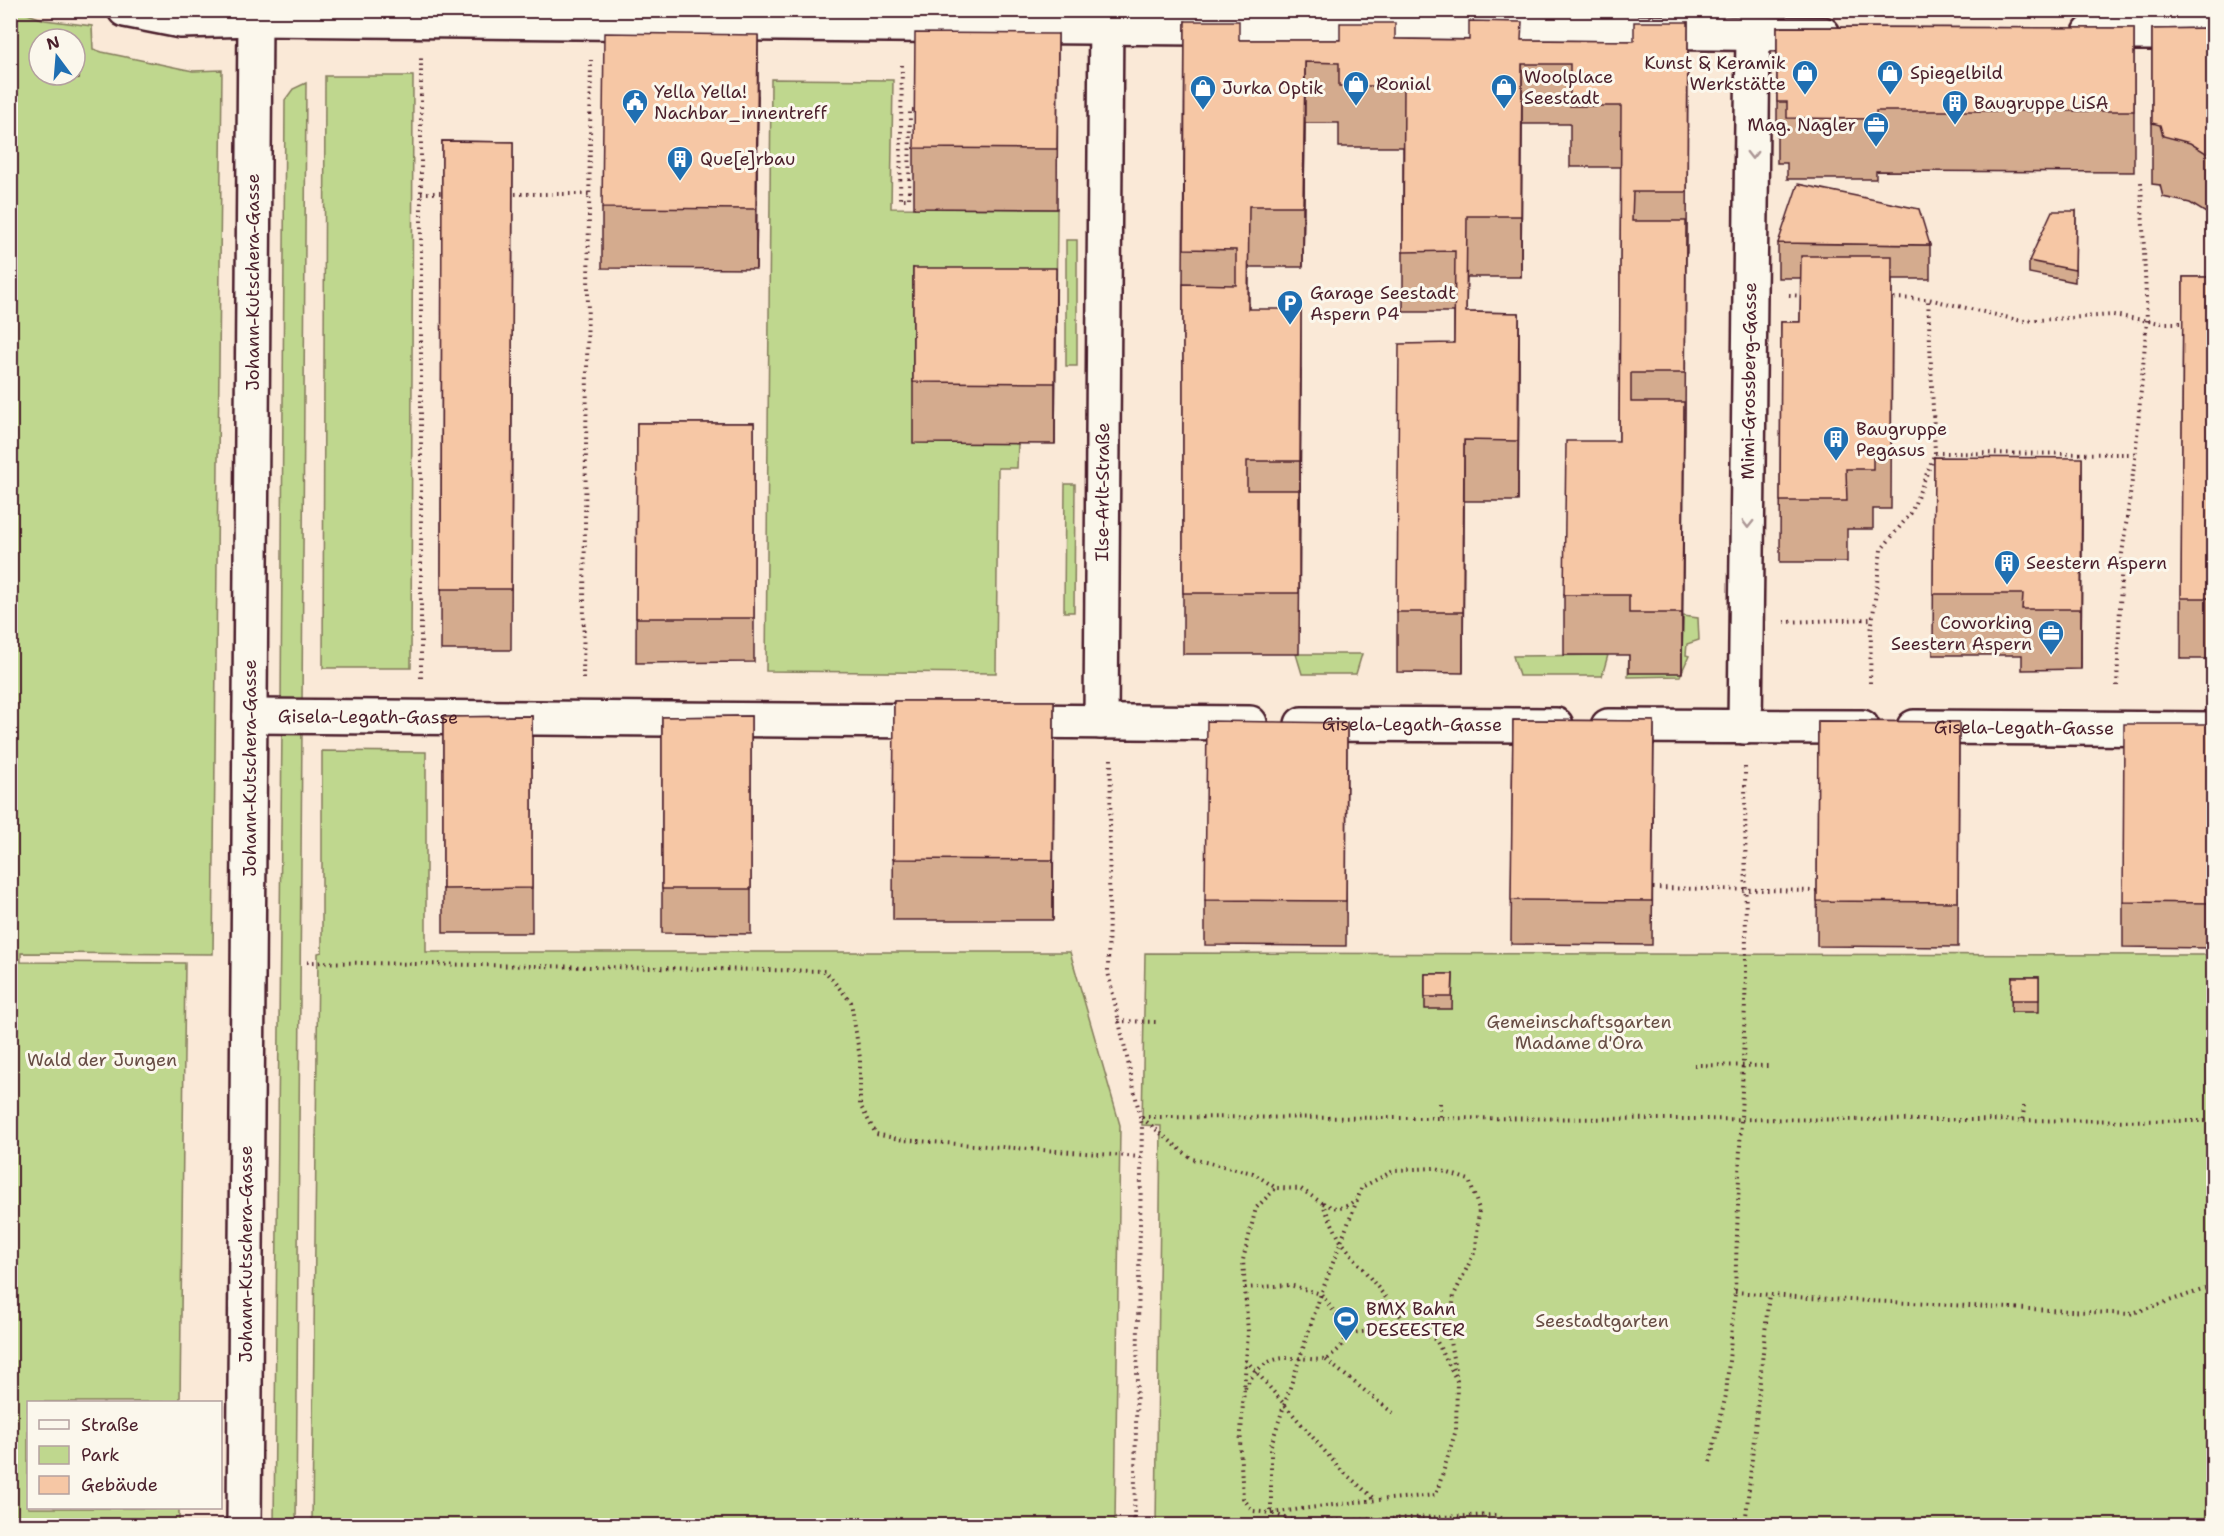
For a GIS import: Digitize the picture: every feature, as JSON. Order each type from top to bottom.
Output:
[{"type":"street","points":[[125,10],[181,21],[255,15],[420,22],[591,23],[1106,19],[1753,34],[1847,34]]},
{"type":"street","name":"Johann-Kutschera-Gasse","points":[[244,1526],[255,15]]},
{"type":"street","name":"Ilse-Arlt-Straße","points":[[1101,722],[1106,19]]},
{"type":"street","points":[[2060,33],[2214,33]]},
{"type":"street","name":"Mimi-Grossberg-Gasse","points":[[1745,742],[1753,34]]},
{"type":"street","name":"Gisela-Legath-Gasse","points":[[250,716],[1101,722],[1745,742],[2214,729]]},
{"type":"path","points":[[420,22],[421,718]]},
{"type":"path","points":[[583,719],[591,23]]},
{"type":"path","points":[[902,64],[900,199],[909,199],[910,110],[915,110]]},
{"type":"path","points":[[2117,686],[2122,554],[2135,454],[2147,320],[2141,182]]},
{"type":"path","points":[[421,193],[455,193]]},
{"type":"path","points":[[500,194],[590,194]]},
{"type":"path","points":[[1781,295],[1815,296]]},
{"type":"path","points":[[1883,298],[1928,299],[2022,321],[2114,315],[2192,323]]},
{"type":"path","points":[[1870,683],[1873,619],[1881,550],[1911,513],[1935,453],[1928,299]]},
{"type":"path","points":[[1935,453],[2135,454]]},
{"type":"path","points":[[1782,622],[1873,619]]},
{"type":"path","points":[[1101,722],[1112,762],[1108,972],[1142,1117],[1134,1526]]},
{"type":"path","points":[[1710,1462],[1726,1395],[1736,1292],[1746,974],[1745,742]]},
{"type":"path","points":[[1653,888],[1817,891]]},
{"type":"path","points":[[307,962],[825,971],[851,1002],[860,1058],[860,1105],[876,1134],[903,1140],[1141,1157]]},
{"type":"path","points":[[1118,1021],[1159,1022]]},
{"type":"path","points":[[1694,1065],[1770,1066]]},
{"type":"path","points":[[1440,1103],[1440,1118]]},
{"type":"path","points":[[2024,1106],[2024,1119]]},
{"type":"path","points":[[1142,1117],[1742,1117],[2214,1121]]},
{"type":"path","points":[[1142,1117],[1192,1159],[1252,1173],[1276,1188],[1300,1189],[1336,1209],[1348,1207],[1357,1198]]},
{"type":"path","points":[[1434,1168],[1469,1180],[1479,1209],[1476,1249],[1454,1295],[1449,1336],[1457,1381],[1456,1430],[1436,1495],[1271,1513],[1271,1445],[1340,1240],[1362,1187],[1395,1170],[1434,1168]]},
{"type":"path","points":[[1276,1188],[1257,1208],[1243,1260],[1248,1332],[1240,1447],[1244,1498],[1253,1511],[1271,1513],[1298,1522],[1496,1515],[1511,1526]]},
{"type":"path","points":[[1322,1203],[1340,1240],[1410,1328],[1436,1340],[1457,1381]]},
{"type":"path","points":[[1245,1288],[1290,1285],[1321,1294],[1350,1333]]},
{"type":"path","points":[[1736,1292],[2130,1314],[2214,1286]]},
{"type":"path","points":[[1745,1526],[1769,1294]]},
{"type":"path","points":[[1350,1333],[1410,1328]]},
{"type":"path","points":[[1326,1360],[1340,1348],[1350,1333]]},
{"type":"path","points":[[1243,1391],[1254,1372],[1281,1355],[1299,1359],[1326,1360],[1393,1413]]},
{"type":"path","points":[[1246,1359],[1283,1406],[1341,1470],[1376,1500]]},
{"type":"green space","name":"Wald der Jungen","points":[[16,10],[45,20],[92,26],[93,49],[102,52],[193,71],[222,70],[213,954],[21,953],[21,962],[185,963],[180,1401],[27,1401],[27,1509],[179,1509],[179,1525],[11,1525],[10,11]]},
{"type":"green space","points":[[325,76],[413,76],[411,668],[323,668]]},
{"type":"green space","points":[[771,79],[893,80],[891,208],[1057,209],[1056,329],[1018,443],[1017,468],[998,468],[996,673],[766,671]]},
{"type":"green space","points":[[306,83],[302,708],[281,708],[285,100],[293,89]]},
{"type":"green space","points":[[1066,240],[1077,240],[1077,366],[1066,366]]},
{"type":"green space","points":[[1065,484],[1075,484],[1074,612],[1064,612]]},
{"type":"green space","points":[[1683,616],[1698,618],[1699,640],[1687,644],[1686,655],[1689,656],[1680,676],[1628,677],[1629,655],[1682,655]]},
{"type":"green space","points":[[1296,654],[1362,654],[1356,674],[1302,674]]},
{"type":"green space","points":[[1608,655],[1602,676],[1519,676],[1513,656]]},
{"type":"green space","points":[[282,728],[302,728],[296,1525],[274,1526]]},
{"type":"green space","points":[[322,751],[426,752],[426,952],[1070,952],[1120,1125],[1115,1525],[312,1525],[318,953],[322,952]]},
{"type":"green space","points":[[1145,953],[2213,955],[2213,1525],[1156,1525],[1161,1126],[1142,1125]]},
{"type":"building","points":[[1185,21],[1239,21],[1239,40],[1340,40],[1340,23],[1395,23],[1395,39],[1469,40],[1469,21],[1522,22],[1521,40],[1634,41],[1634,22],[1688,22],[1687,192],[1633,192],[1632,221],[1686,221],[1685,373],[1631,373],[1631,402],[1684,402],[1682,613],[1629,613],[1629,595],[1564,595],[1566,441],[1619,441],[1621,106],[1570,106],[1570,64],[1522,64],[1521,216],[1467,216],[1466,312],[1519,313],[1518,441],[1464,440],[1463,612],[1397,612],[1399,344],[1454,343],[1455,251],[1403,252],[1404,86],[1339,86],[1339,63],[1305,62],[1303,206],[1249,206],[1248,309],[1301,309],[1300,461],[1247,461],[1247,490],[1299,490],[1299,593],[1183,593],[1183,284],[1236,285],[1236,250],[1184,249]]},
{"type":"building","points":[[1777,27],[2134,28],[2134,111],[1876,111],[1876,119],[1787,118],[1787,102],[1777,102]]},
{"type":"building","points":[[2214,28],[2214,158],[2190,143],[2163,136],[2160,125],[2152,123],[2152,29]]},
{"type":"building","name":"Que[e]rbau","points":[[604,33],[758,35],[756,209],[602,208]]},
{"type":"building","points":[[915,33],[1058,34],[1057,149],[914,148]]},
{"type":"building","points":[[442,141],[513,142],[511,589],[441,589]]},
{"type":"building","points":[[1798,184],[1919,209],[1930,245],[1778,243]]},
{"type":"building","points":[[2052,211],[2076,211],[2075,270],[2029,261]]},
{"type":"building","name":"Baugruppe Pegasus","points":[[1801,256],[1892,256],[1891,449],[1873,448],[1873,469],[1846,469],[1847,501],[1780,501],[1781,322],[1800,322]]},
{"type":"building","points":[[913,268],[1056,268],[1055,383],[913,382]]},
{"type":"building","points":[[2183,277],[2214,277],[2214,598],[2181,598]]},
{"type":"building","points":[[637,423],[754,423],[754,618],[636,618]]},
{"type":"building","points":[[1934,457],[2082,458],[2081,609],[2022,609],[2023,594],[1933,594]]},
{"type":"building","points":[[894,701],[1054,701],[1053,860],[893,859]]},
{"type":"building","points":[[532,716],[532,888],[443,889],[443,717]]},
{"type":"building","points":[[751,716],[751,889],[662,889],[662,717]]},
{"type":"building","points":[[1513,720],[1654,721],[1652,901],[1511,900]]},
{"type":"building","points":[[1207,721],[1347,723],[1346,901],[1205,900]]},
{"type":"building","points":[[1818,721],[1959,722],[1958,902],[1817,901]]},
{"type":"building","points":[[2124,724],[2214,724],[2214,903],[2123,902]]},
{"type":"building","points":[[1425,974],[1453,974],[1452,997],[1425,997]]},
{"type":"building","points":[[2012,977],[2039,977],[2039,1000],[2011,1000]]},
{"type":"place","name":"Kunst & Keramik Werkstätte","points":[[1805,96]]},
{"type":"place","name":"Spiegelbild","points":[[1890,96]]},
{"type":"place","name":"Ronial","points":[[1356,107]]},
{"type":"place","name":"Woolplace Seestadt","points":[[1504,110]]},
{"type":"place","name":"Jurka Optik","points":[[1203,111]]},
{"type":"place","name":"Yella Yella! Nachbar_innentreff","points":[[635,125]]},
{"type":"place","name":"Baugruppe LiSA","points":[[1955,126]]},
{"type":"place","name":"Mag. Nagler","points":[[1876,148]]},
{"type":"place","name":"Que[e]rbau","points":[[680,182]]},
{"type":"place","name":"Garage Seestadt Aspern P4","points":[[1290,326]]},
{"type":"place","name":"Baugruppe Pegasus","points":[[1836,462]]},
{"type":"place","name":"Seestern Aspern","points":[[2007,586]]},
{"type":"place","name":"Coworking Seestern Aspern","points":[[2051,656]]},
{"type":"place","name":"BMX Bahn DESEESTER","points":[[1346,1342]]},
{"type":"park label","name":"Gemeinschaftsgarten Madame d'Ora","points":[[1579,1032]]},
{"type":"park label","name":"Seestadtgarten","points":[[1602,1321]]}]
